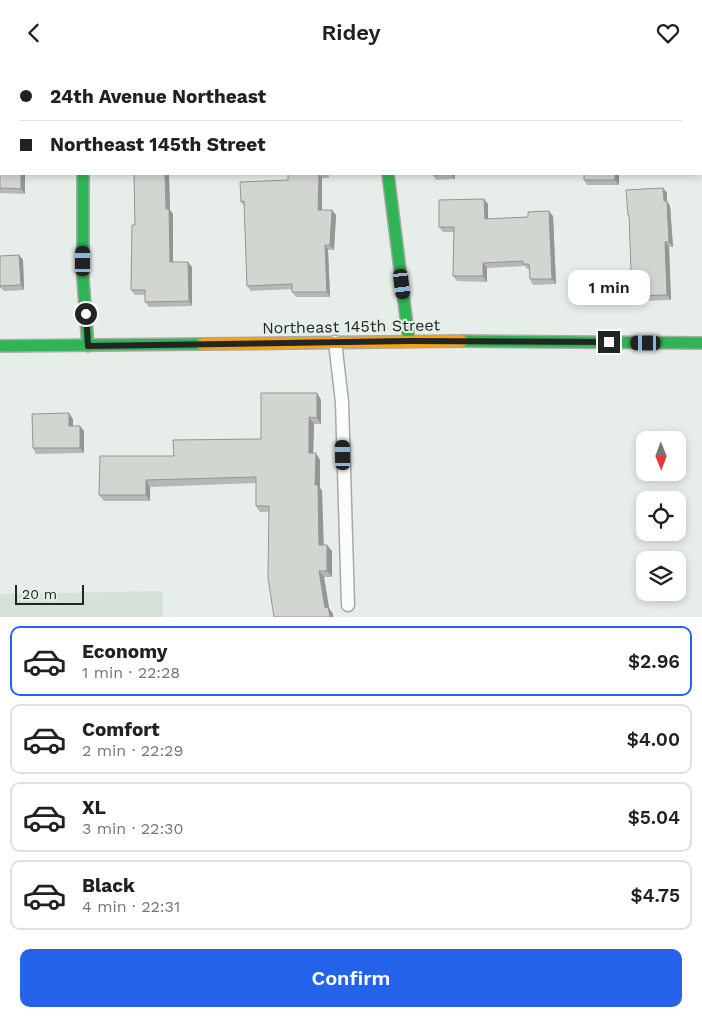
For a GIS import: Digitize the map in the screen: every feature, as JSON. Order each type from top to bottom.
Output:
[{"type":"main road","points":[[83,175],[83,279],[88,346]]},
{"type":"main road","points":[[388,175],[409,341]]},
{"type":"main road","name":"Northeast 145th Street","points":[[0,346],[409,341],[702,343]]},
{"type":"lane","points":[[335,342],[342,402],[348,605]]},
{"type":"shaded area","points":[[163,591],[163,617],[0,617],[0,594]]},
{"type":"building","points":[[0,175],[21,175],[21,189],[0,188]]},
{"type":"building","points":[[134,175],[165,175],[166,209],[169,209],[170,262],[188,262],[189,301],[145,302],[145,290],[131,290],[132,225],[135,225]]},
{"type":"building","points":[[288,175],[319,175],[318,210],[332,210],[330,245],[325,245],[327,292],[292,292],[292,284],[247,286],[244,201],[241,202],[240,182],[288,180]]},
{"type":"building","points":[[584,175],[615,175],[615,180],[584,180]]},
{"type":"building","points":[[663,188],[664,201],[667,201],[669,242],[665,242],[667,295],[632,296],[629,215],[626,190]]},
{"type":"building","points":[[484,199],[485,219],[528,217],[528,212],[549,211],[552,279],[530,279],[529,264],[523,264],[523,261],[483,263],[483,276],[453,276],[454,227],[439,227],[439,200]]},
{"type":"building","points":[[19,255],[21,285],[0,286],[0,256]]},
{"type":"building","points":[[261,393],[317,393],[317,418],[309,417],[309,453],[316,453],[315,485],[318,485],[319,545],[327,545],[327,571],[319,571],[325,608],[328,607],[330,617],[274,617],[268,578],[269,506],[256,506],[256,477],[146,480],[146,495],[99,495],[100,456],[174,456],[173,440],[261,439]]},
{"type":"building","points":[[69,413],[69,426],[80,426],[80,448],[33,448],[32,414]]},
{"type":"traffic: fast","points":[[83,175],[83,279],[88,346]]},
{"type":"traffic: fast","points":[[388,175],[409,341]]},
{"type":"traffic: fast","points":[[462,341],[702,343]]},
{"type":"traffic: fast","points":[[0,346],[202,344]]},
{"type":"traffic: slow","points":[[202,344],[462,341]]},
{"type":"route","points":[[86,314],[88,346],[409,341],[609,342]]}]
